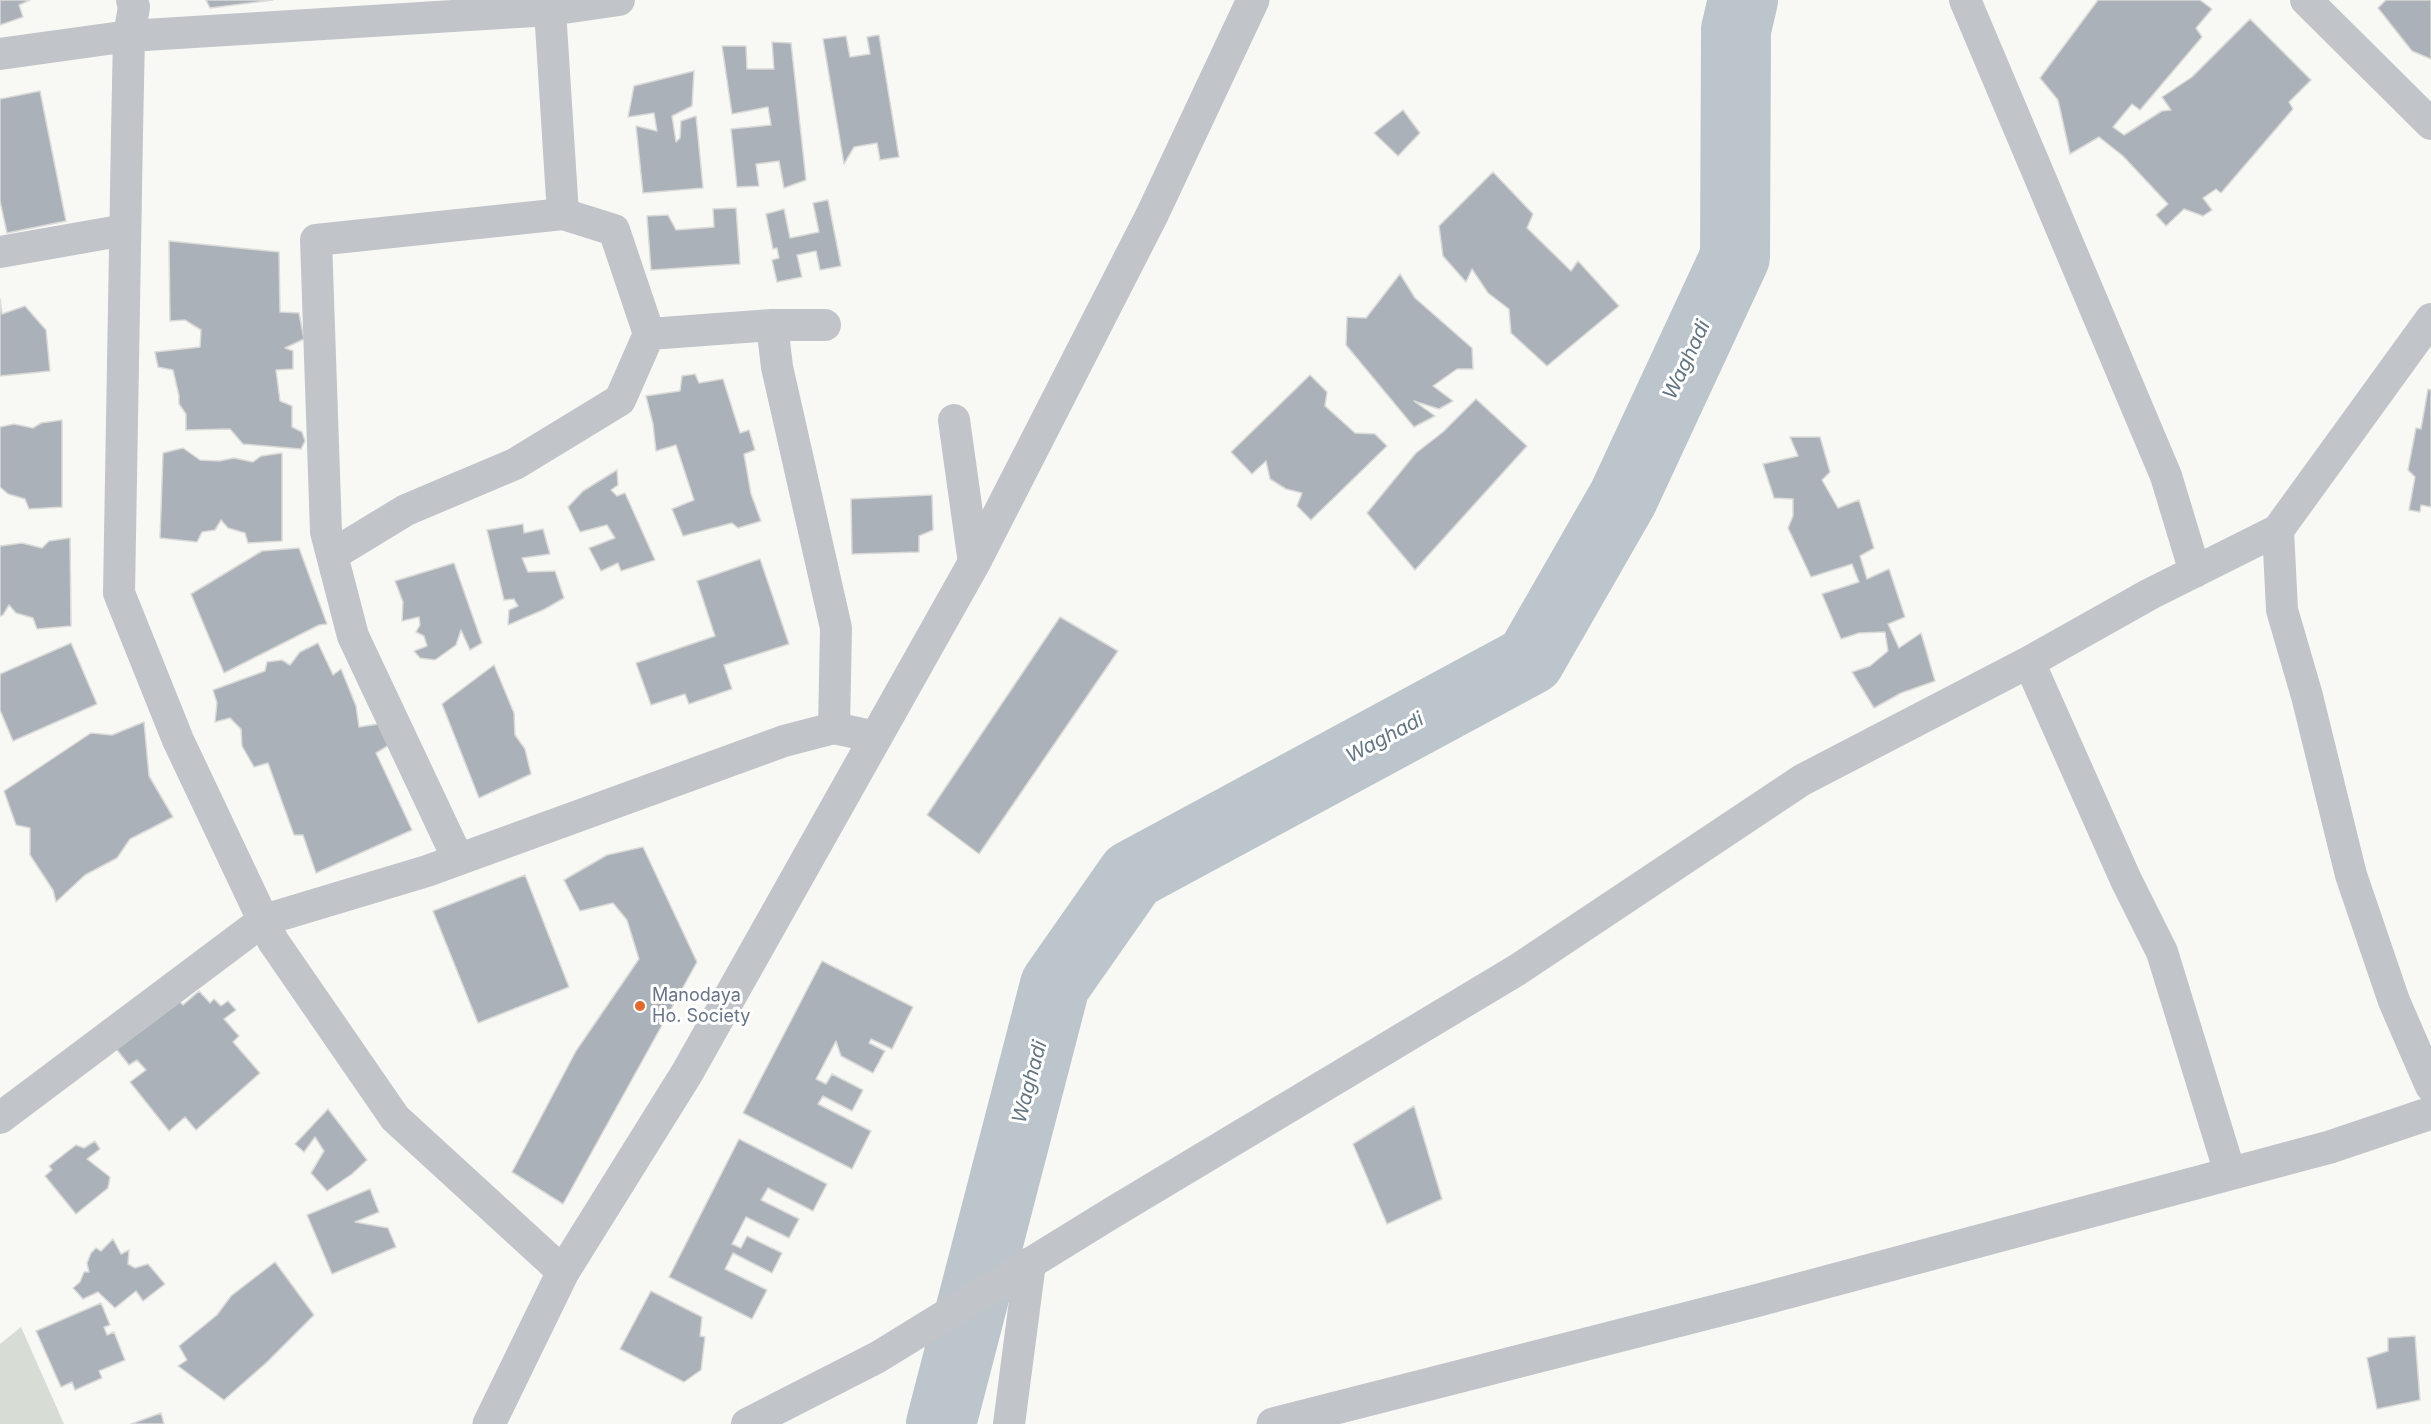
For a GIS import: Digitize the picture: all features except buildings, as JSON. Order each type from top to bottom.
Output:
[{"type":"street","points":[[132,0],[134,7],[129,36],[119,593],[178,740],[273,941],[395,1118],[563,1272]]},
{"type":"street","points":[[0,54],[129,36],[550,10],[619,0]]},
{"type":"street","points":[[1965,0],[2166,476],[2195,572]]},
{"type":"street","points":[[2306,0],[2431,124]]},
{"type":"street","points":[[489,1424],[563,1272],[687,1073],[974,563],[1152,215],[1254,1]]},
{"type":"street","points":[[550,10],[563,214]]},
{"type":"street","points":[[332,555],[406,510],[515,464],[620,400],[649,334],[615,230],[563,214],[316,240],[326,532],[353,636],[458,859]]},
{"type":"street","points":[[0,252],[125,230]]},
{"type":"street","points":[[747,1424],[878,1357],[1018,1270],[1517,970],[1802,780],[2278,530],[2431,319]]},
{"type":"street","points":[[649,334],[772,325],[825,325]]},
{"type":"street","points":[[772,325],[777,367],[836,628],[834,728]]},
{"type":"street","points":[[954,420],[974,563]]},
{"type":"street","points":[[2278,530],[2282,610],[2307,696],[2351,875],[2394,1001],[2431,1086]]},
{"type":"street","points":[[2029,662],[2126,880],[2162,952],[2230,1173]]},
{"type":"street","points":[[2,1111],[264,920],[427,871],[784,741],[834,728],[876,737]]},
{"type":"street","points":[[1273,1424],[1755,1301],[2330,1147],[2431,1113]]},
{"type":"street","points":[[1009,1424],[1018,1270]]},
{"type":"shaded area","points":[[21,1327],[64,1424],[0,1424],[0,1344]]},
{"type":"waterway","name":"Waghadi","points":[[941,1424],[1055,985],[1132,875],[1530,660],[1623,498],[1735,257],[1736,30],[1743,0]]},
{"type":"place","name":"Manodaya Ho. Society","points":[[640,1006]]}]
